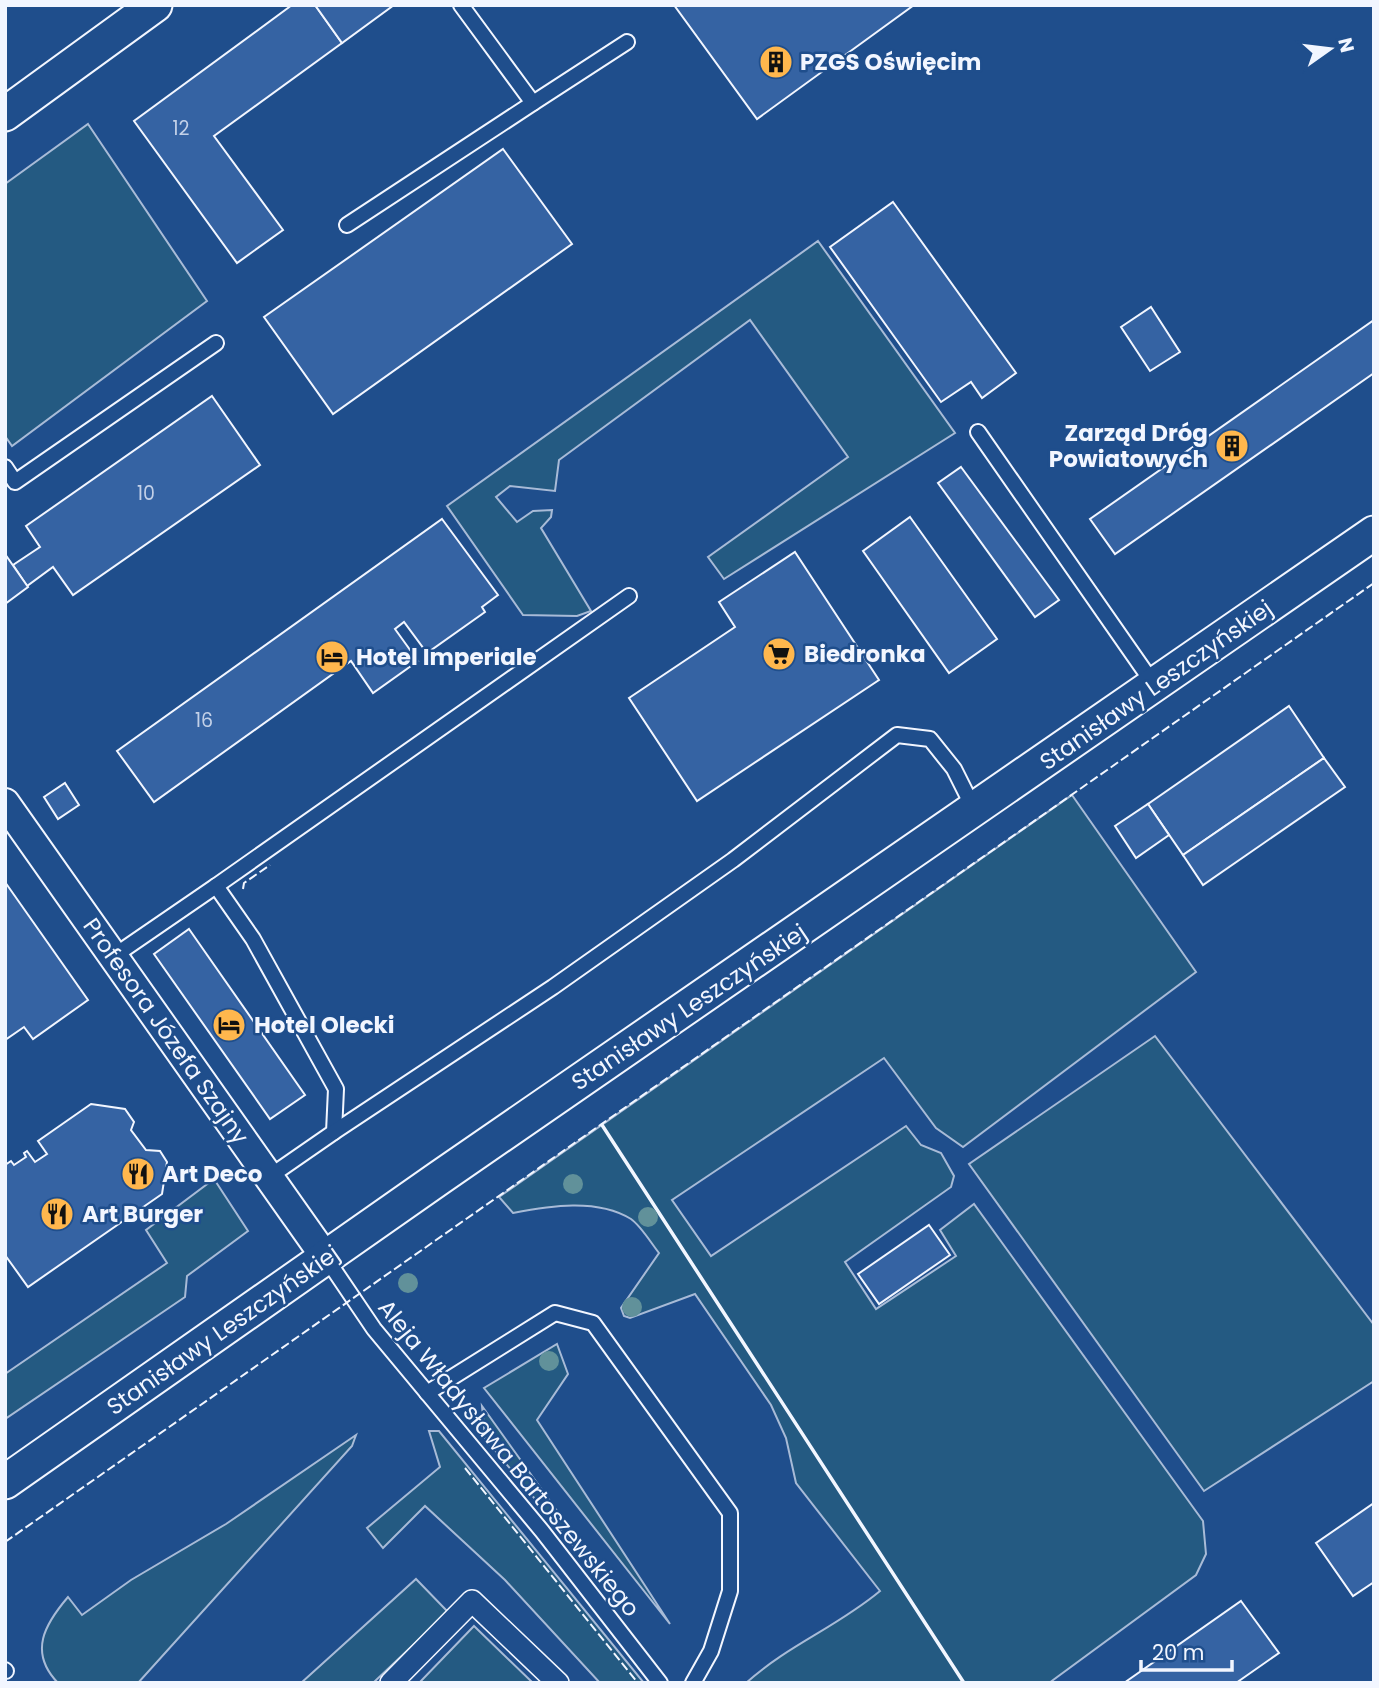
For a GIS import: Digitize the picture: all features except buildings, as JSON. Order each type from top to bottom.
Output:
[{"type":"street","points":[[5,114],[155,5]]},
{"type":"street","name":"Stanisławy Leszczyńskiej","points":[[5,1482],[1374,533]]},
{"type":"street","name":"Profesora Józefa Szajny","points":[[5,803],[326,1258]]},
{"type":"street","points":[[391,1683],[472,1601],[558,1683]]},
{"type":"lane","points":[[461,5],[533,103]]},
{"type":"lane","points":[[347,225],[627,42]]},
{"type":"lane","points":[[5,467],[15,482],[216,343]]},
{"type":"lane","points":[[978,432],[1155,687]]},
{"type":"lane","points":[[114,956],[629,596]]},
{"type":"lane","points":[[269,1178],[553,987],[722,868],[897,734],[930,739],[954,769],[975,810]]},
{"type":"lane","points":[[216,886],[253,939],[336,1089],[334,1132]]},
{"type":"lane","name":"Aleja Władysława Bartoszewskiego","points":[[326,1258],[374,1329],[542,1531],[660,1683]]},
{"type":"lane","points":[[427,1393],[555,1313],[593,1323],[730,1513],[730,1591],[711,1651],[693,1683]]},
{"type":"shaded area","points":[[88,124],[207,301],[12,446],[5,436],[5,184]]},
{"type":"shaded area","points":[[818,241],[955,433],[724,579],[708,557],[848,457],[750,320],[559,460],[555,491],[510,486],[496,497],[517,522],[533,511],[552,510],[551,517],[541,528],[591,611],[577,616],[523,615],[447,506]]},
{"type":"shaded area","points":[[1072,795],[1196,972],[963,1147],[936,1128],[884,1058],[672,1200],[711,1256],[906,1126],[921,1145],[941,1153],[954,1176],[951,1187],[845,1262],[876,1309],[956,1256],[940,1230],[974,1204],[1203,1521],[1206,1554],[1196,1575],[1049,1683],[746,1683],[880,1591],[796,1483],[786,1438],[771,1405],[695,1294],[630,1318],[624,1316],[621,1308],[659,1253],[638,1226],[618,1212],[588,1206],[557,1206],[513,1213],[499,1197]]},
{"type":"shaded area","points":[[1155,1036],[1374,1325],[1374,1381],[1204,1491],[969,1164]]},
{"type":"shaded area","points":[[214,1179],[248,1231],[187,1276],[185,1297],[5,1419],[5,1374],[167,1263],[146,1230]]},
{"type":"shaded area","points":[[557,1344],[568,1374],[537,1420],[670,1624],[484,1388]]},
{"type":"shaded area","points":[[482,1406],[580,1543],[576,1549],[485,1438]]},
{"type":"shaded area","points":[[429,1431],[439,1431],[644,1683],[600,1683],[505,1580],[425,1506],[383,1548],[367,1528],[440,1467]]},
{"type":"shaded area","points":[[356,1435],[352,1446],[138,1683],[58,1683],[49,1672],[42,1649],[43,1638],[53,1617],[68,1597],[82,1615],[131,1580],[226,1524]]},
{"type":"shaded area","points":[[416,1579],[448,1612],[373,1683],[301,1683]]},
{"type":"shaded area","points":[[474,1626],[533,1683],[419,1683]]},
{"type":"fence","points":[[5,1542],[1374,583]]},
{"type":"fence","points":[[243,889],[244,883],[270,865]]},
{"type":"fence","points":[[465,1468],[638,1683]]},
{"type":"wall","points":[[602,1125],[964,1683]]},
{"type":"place","name":"PZGS Oświęcim","points":[[776,62]]},
{"type":"place","name":"Zarząd Dróg Powiatowych","points":[[1232,446]]},
{"type":"place","name":"Biedronka","points":[[779,654]]},
{"type":"place","name":"Hotel Imperiale","points":[[332,657]]},
{"type":"place","name":"Hotel Olecki","points":[[229,1025]]},
{"type":"place","name":"Art Deco","points":[[138,1174]]},
{"type":"place","name":"Art Burger","points":[[57,1214]]}]
